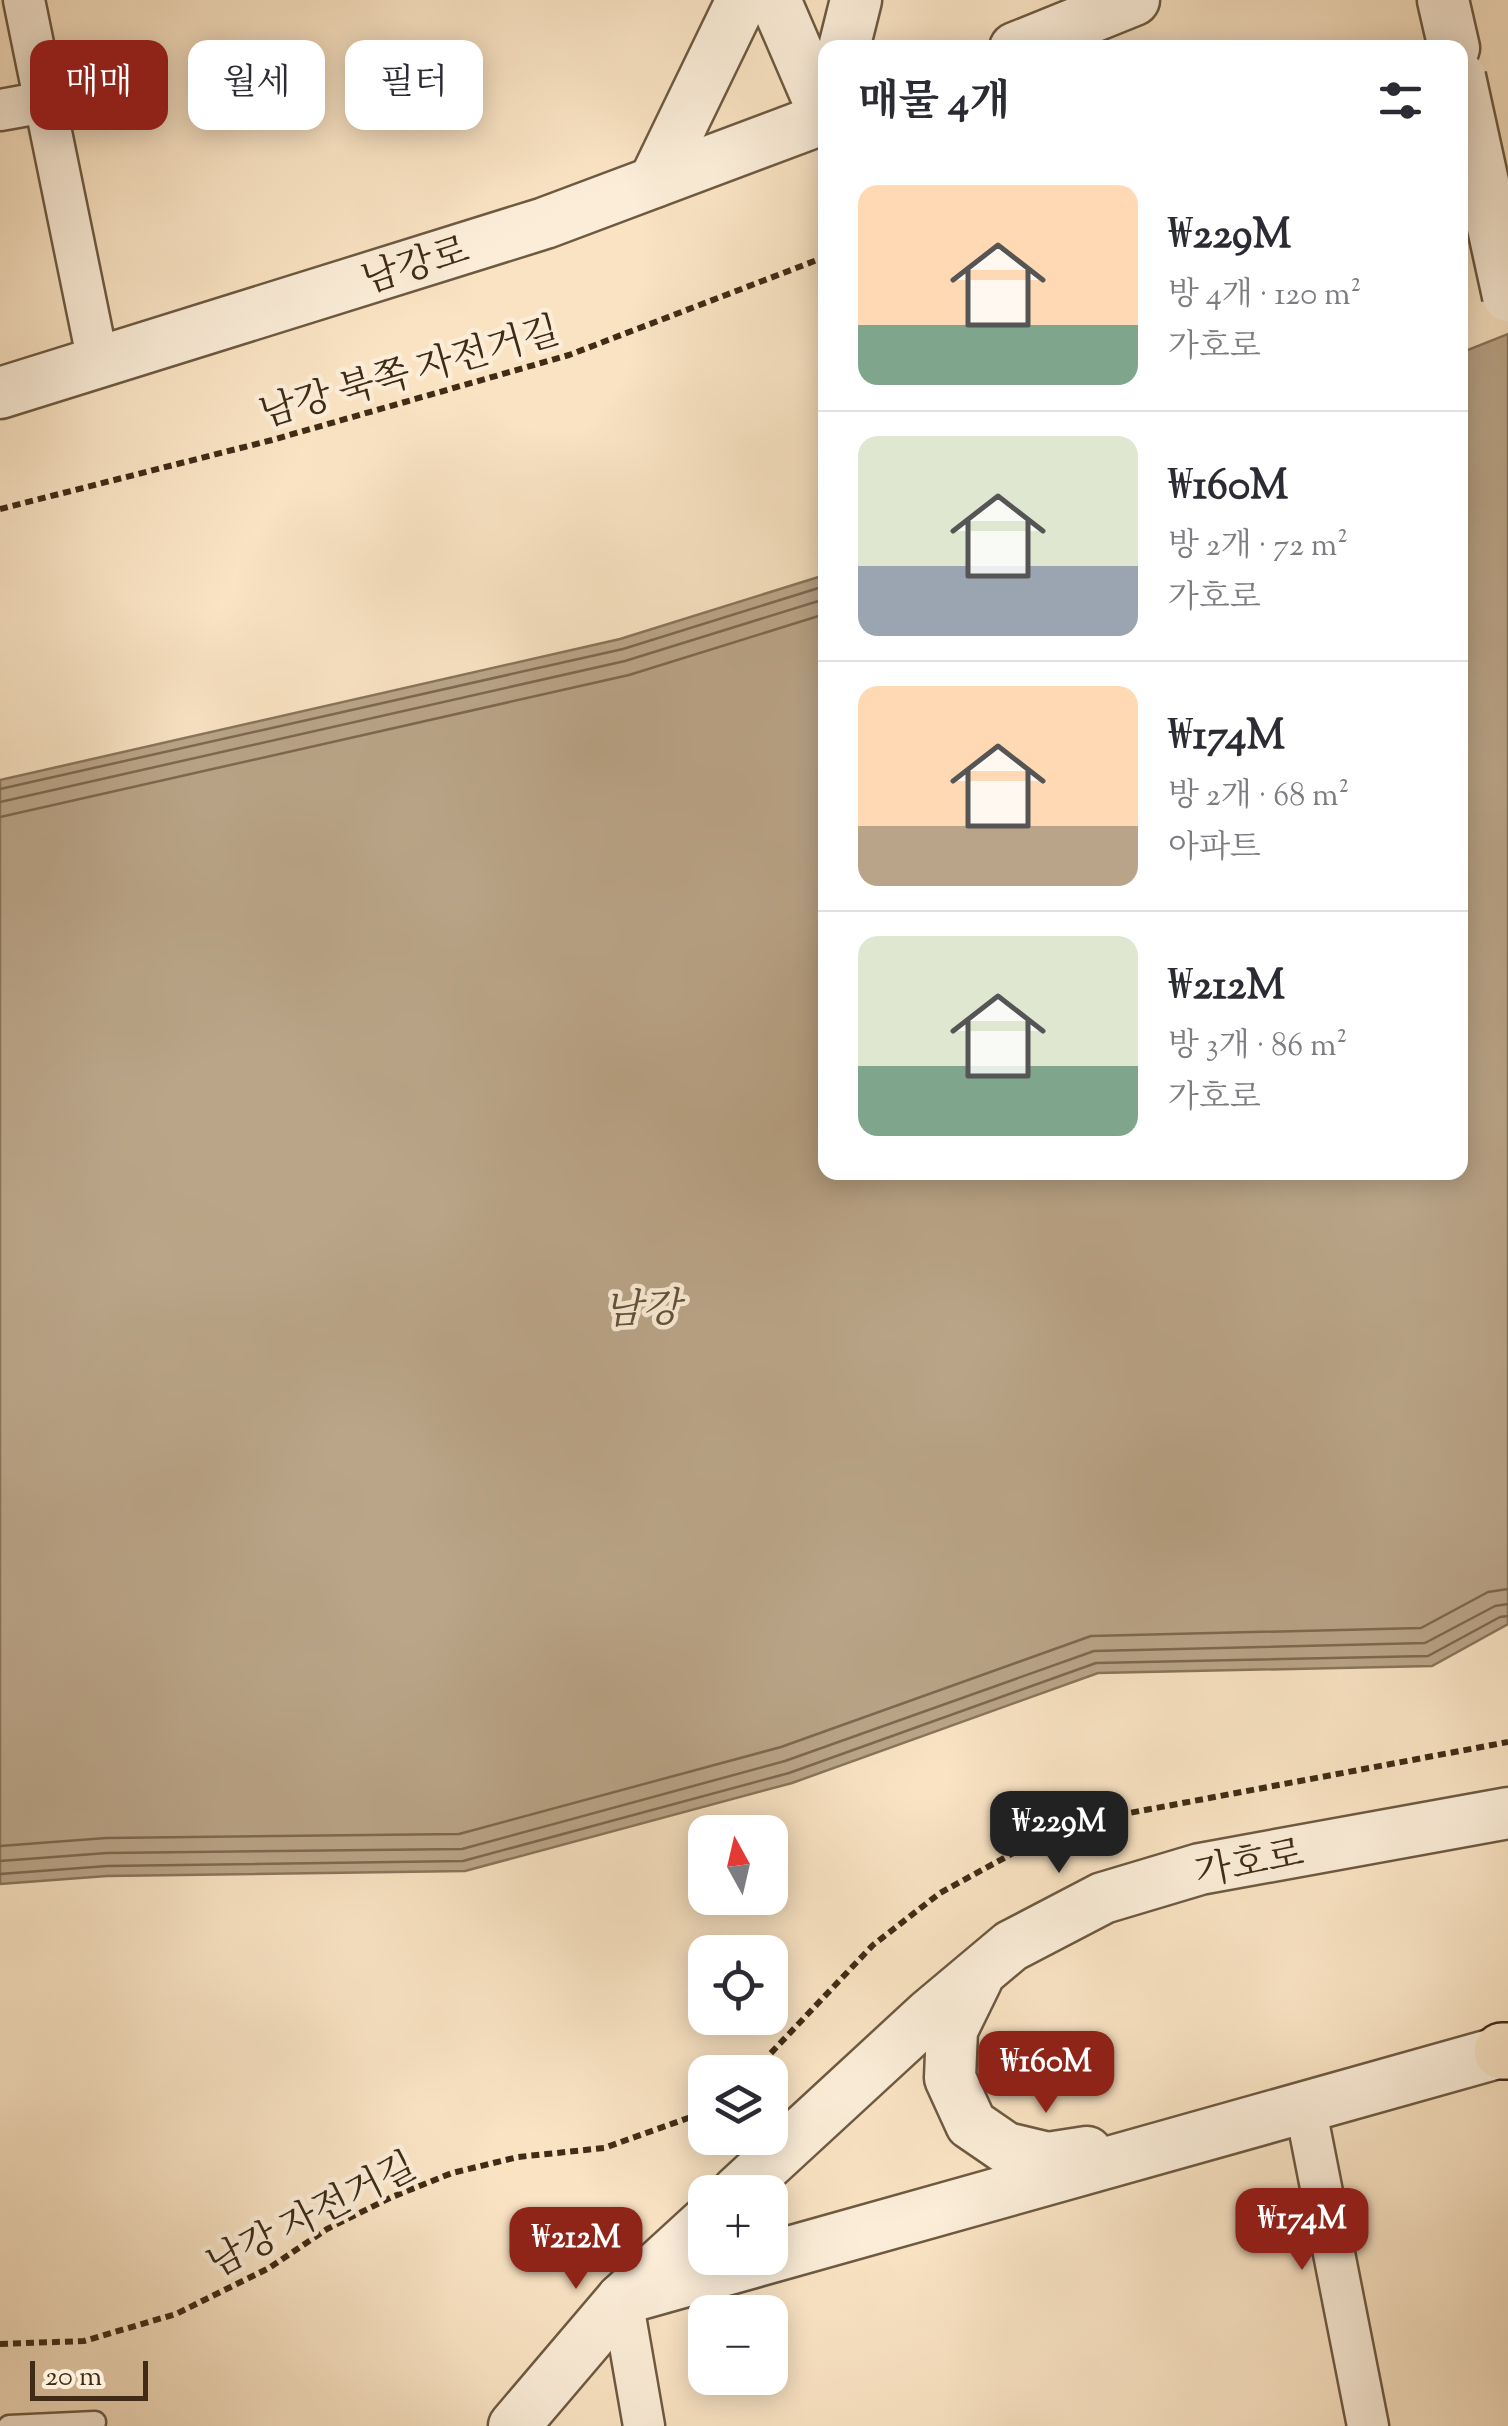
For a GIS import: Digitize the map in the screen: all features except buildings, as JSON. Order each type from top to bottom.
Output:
[{"type":"street","points":[[24,0],[32,40]]},
{"type":"street","points":[[654,182],[742,0]]},
{"type":"street","points":[[775,0],[818,101]]},
{"type":"street","points":[[846,40],[856,0]]},
{"type":"street","points":[[1035,40],[1134,0]]},
{"type":"street","points":[[1443,0],[1452,40]]},
{"type":"street","points":[[0,110],[30,105]]},
{"type":"street","points":[[1468,114],[1508,296]]},
{"type":"street","name":"남강로","points":[[0,393],[545,224],[818,120]]},
{"type":"street","points":[[51,130],[98,362]]},
{"type":"street","name":"가호로","points":[[756,2175],[1011,1946],[1103,1898],[1200,1869],[1508,1812]]},
{"type":"street","points":[[981,1971],[952,2030],[950,2078],[971,2124],[1006,2148],[1048,2158],[1216,2132]]},
{"type":"street","points":[[622,2299],[1506,2051]]},
{"type":"street","points":[[1305,2106],[1368,2426]]},
{"type":"street","points":[[514,2426],[622,2299],[688,2238]]},
{"type":"street","points":[[622,2299],[644,2426]]},
{"type":"lane","points":[[9,2426],[94,2422]]},
{"type":"path","name":"남강 북쪽 자전거길","points":[[0,509],[272,440],[569,355],[818,260]]},
{"type":"path","name":"남강 자전거길","points":[[0,2344],[84,2340],[176,2314],[269,2268],[327,2229],[452,2172],[518,2157],[604,2148],[688,2118]]},
{"type":"water","name":"남강","points":[[1508,334],[1508,1624],[1432,1666],[1098,1673],[792,1783],[465,1871],[107,1876],[0,1884],[0,780],[620,639],[818,577],[818,1180],[1468,1180],[1468,350]]}]
